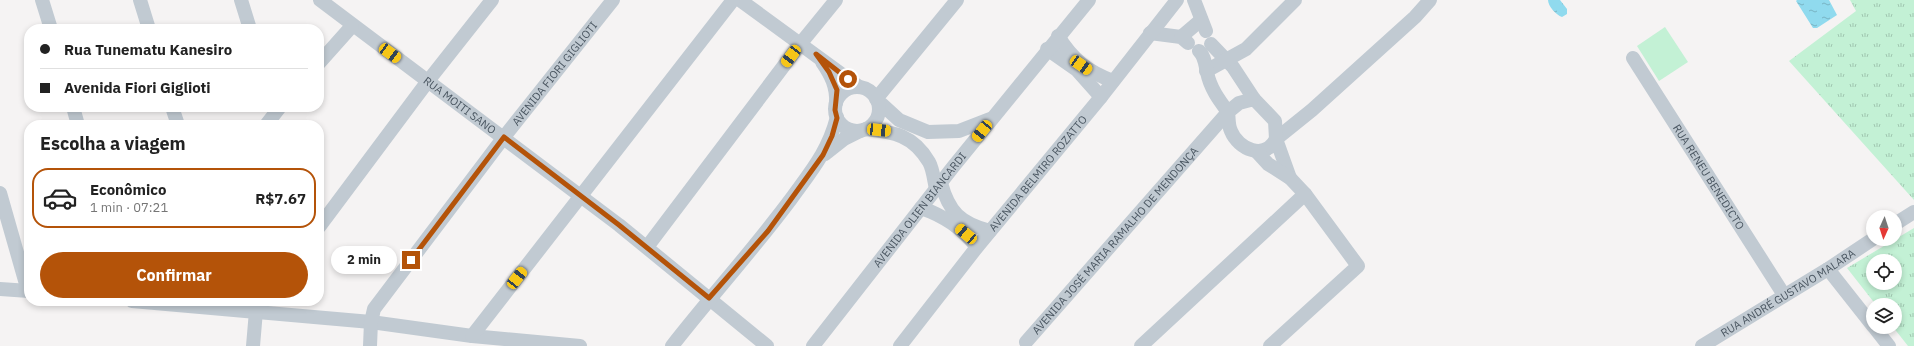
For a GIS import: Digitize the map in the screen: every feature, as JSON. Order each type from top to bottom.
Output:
[{"type":"street","points":[[42,0],[49,24]]},
{"type":"street","points":[[140,0],[147,24]]},
{"type":"street","points":[[241,0],[248,24]]},
{"type":"street","name":"RUA MOITI SANO","points":[[320,0],[352,26],[504,137],[647,247],[767,346]]},
{"type":"street","points":[[324,220],[428,81],[492,0]]},
{"type":"street","name":"AVENIDA FIORI GIGLIOTI","points":[[370,346],[371,322],[374,309],[504,137],[613,0]]},
{"type":"street","points":[[472,336],[733,0]]},
{"type":"street","points":[[740,0],[816,54],[858,87],[872,93],[876,99],[899,120],[928,132],[959,131],[991,119]]},
{"type":"street","points":[[647,247],[801,43],[836,0]]},
{"type":"street","points":[[876,99],[957,0]]},
{"type":"street","name":"AVENIDA OLIEN BIANCARDI","points":[[813,346],[991,119],[1089,0]]},
{"type":"street","name":"AVENIDA BELMIRO ROZATTO","points":[[900,346],[977,247],[1101,97],[1177,0]]},
{"type":"street","points":[[1194,0],[1206,31],[1226,59],[1233,66],[1254,99],[1275,121],[1276,139],[1290,178]]},
{"type":"street","points":[[1206,71],[1246,49],[1295,0]]},
{"type":"street","points":[[1257,152],[1268,149],[1273,145],[1276,139],[1301,120],[1415,17],[1430,0]]},
{"type":"street","points":[[324,57],[352,26]]},
{"type":"street","points":[[1150,33],[1185,40],[1206,31]]},
{"type":"street","points":[[1058,36],[1068,52],[1081,65],[1096,75],[1113,81]]},
{"type":"street","points":[[1048,49],[1077,70],[1101,97]]},
{"type":"street","points":[[1199,52],[1203,55],[1208,80],[1228,112],[1231,131],[1246,147],[1257,152],[1268,164],[1290,178],[1305,194],[1358,266],[1270,346]]},
{"type":"street","points":[[672,346],[709,298],[768,231],[823,155],[832,136],[837,118],[837,90],[829,72],[816,54]]},
{"type":"street","name":"RUA RENEU BENEDICTO","points":[[1633,58],[1784,295]]},
{"type":"street","points":[[836,103],[844,91],[858,87]]},
{"type":"street","points":[[823,155],[844,139],[863,130],[876,119],[879,113],[876,99]]},
{"type":"street","points":[[1228,112],[1239,102],[1254,99]]},
{"type":"street","name":"AVENIDA JOSÉ MARIA RAMALHO DE MENDONÇA","points":[[1026,342],[1228,112]]},
{"type":"street","points":[[837,118],[846,128],[891,132],[914,143],[930,162],[938,186],[946,201],[957,216],[972,226],[990,231]]},
{"type":"street","points":[[1275,121],[1301,120]]},
{"type":"street","name":"AVENIDA JOSÉ MARIA RAMALHO DE MENDONÇA","points":[[1204,138],[1231,131]]},
{"type":"street","points":[[0,193],[24,274]]},
{"type":"street","points":[[1141,346],[1305,194]]},
{"type":"street","points":[[921,208],[938,214],[952,222],[966,234],[977,247]]},
{"type":"street","points":[[1902,220],[1914,212]]},
{"type":"street","name":"RUA ANDRÉ GUSTAVO MALARA","points":[[1702,346],[1828,269],[1866,244]]},
{"type":"street","points":[[1828,269],[1866,316]]},
{"type":"street","points":[[0,288],[24,290]]},
{"type":"street","points":[[253,346],[260,306],[472,336],[580,346]]},
{"type":"street","points":[[1880,334],[1889,346]]},
{"type":"green space","points":[[1850,0],[1914,0],[1914,200],[1789,61],[1856,11]]},
{"type":"green space","points":[[1665,27],[1688,62],[1659,81],[1637,46]]},
{"type":"green space","points":[[1914,228],[1914,346],[1908,346],[1899,334],[1902,334],[1902,298],[1871,298],[1847,268],[1866,257],[1866,290],[1902,290],[1902,254],[1870,254],[1884,246],[1902,246],[1902,235]]},
{"type":"water","points":[[1548,0],[1560,0],[1567,9],[1567,14],[1562,17],[1557,14],[1551,7]]},
{"type":"water","points":[[1829,0],[1837,15],[1817,28],[1813,28],[1796,1]]},
{"type":"route","points":[[411,260],[504,137],[619,225],[709,298],[768,231],[823,155],[832,136],[837,118],[835,110],[837,90],[829,72],[816,54],[848,79]]}]
